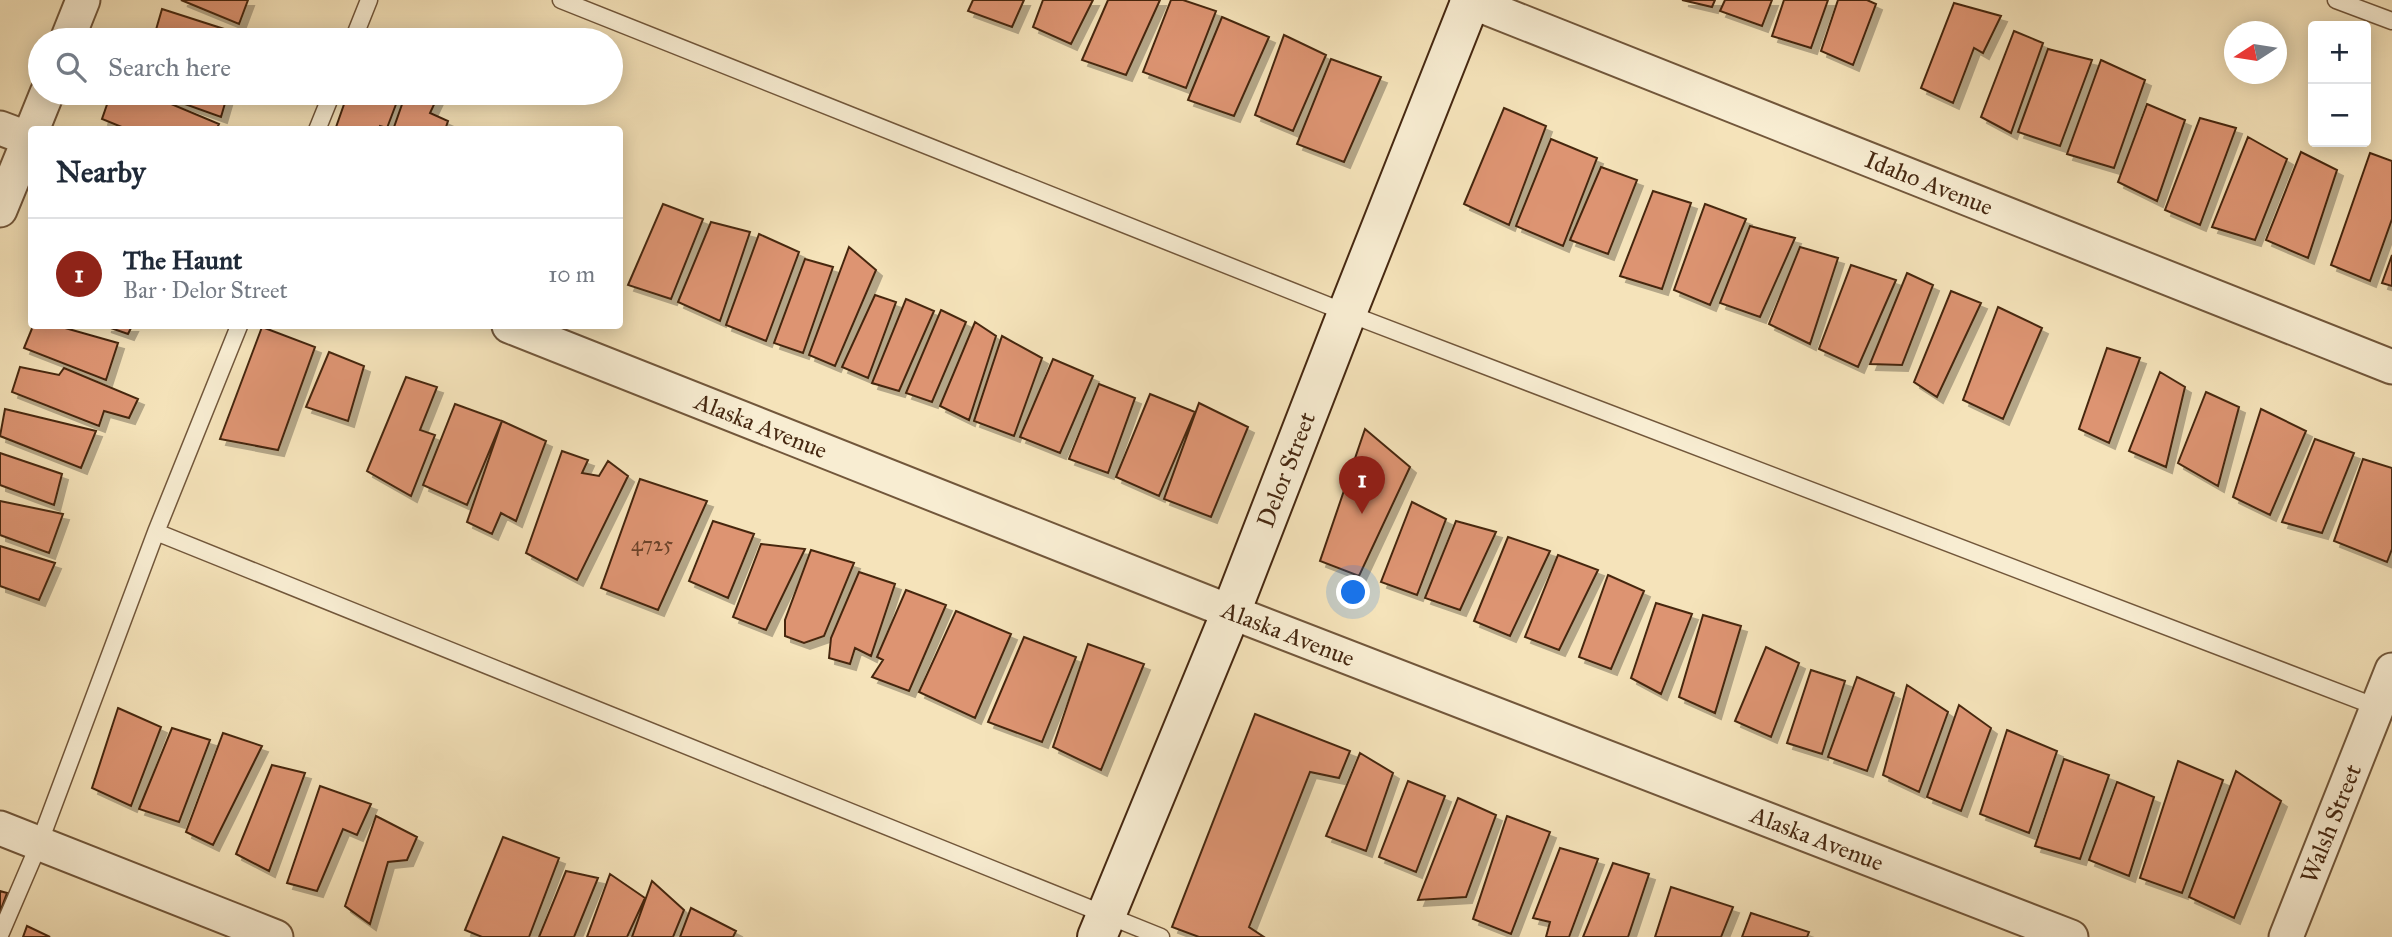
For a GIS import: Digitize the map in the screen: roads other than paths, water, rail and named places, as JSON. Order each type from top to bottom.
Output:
[{"type":"street","points":[[72,28],[83,0]]},
{"type":"street","name":"Delor Street","points":[[1102,926],[1231,612],[1469,1]]},
{"type":"street","name":"Idaho Avenue","points":[[1469,1],[2392,367]]},
{"type":"street","points":[[29,126],[41,105]]},
{"type":"street","points":[[0,210],[25,134]]},
{"type":"street","name":"Alaska Avenue","points":[[517,329],[1231,612],[2071,937]]},
{"type":"street","name":"Walsh Street","points":[[2286,937],[2385,710],[2392,670]]},
{"type":"street","points":[[0,828],[276,937]]},
{"type":"lane","points":[[358,28],[369,0]]},
{"type":"lane","points":[[561,0],[1347,313],[2385,710]]},
{"type":"lane","points":[[2336,0],[2392,21]]},
{"type":"lane","points":[[319,126],[327,105]]},
{"type":"lane","points":[[0,934],[39,844],[156,532],[238,329]]},
{"type":"lane","points":[[156,532],[1102,926],[1161,937]]},
{"type":"place","name":"The Haunt","points":[[1362,514]]}]
